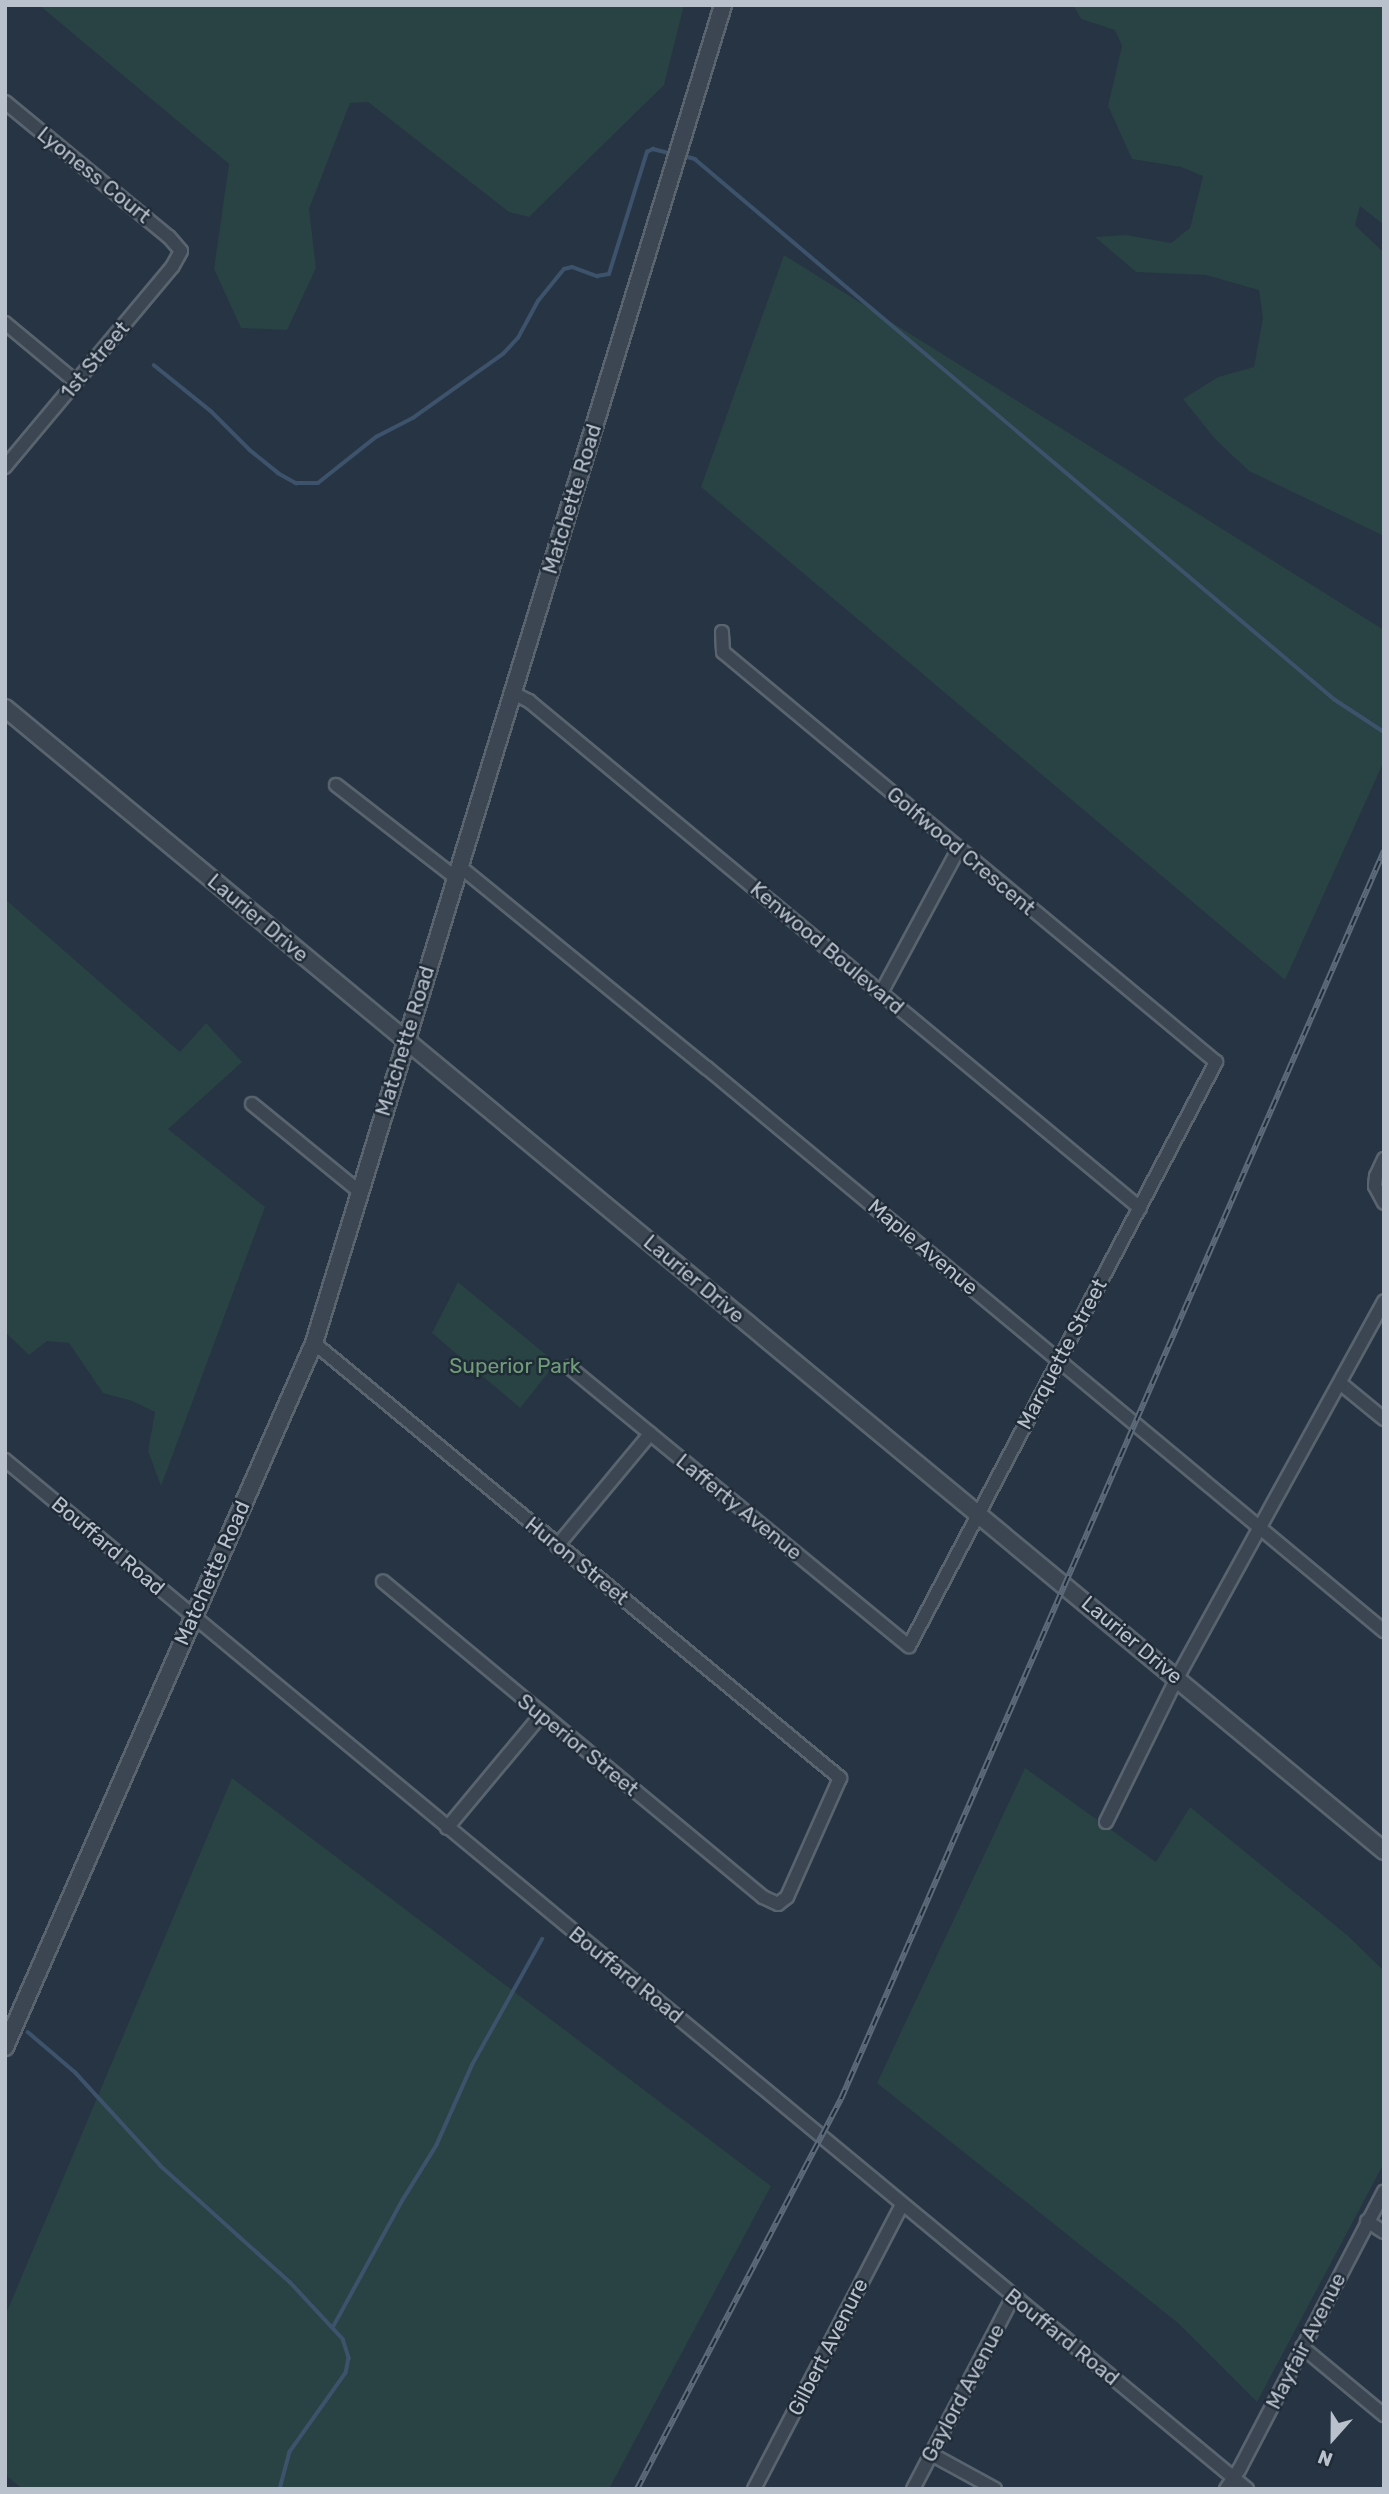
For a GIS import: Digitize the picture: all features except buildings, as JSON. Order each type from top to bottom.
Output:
[{"type":"street","name":"Matchette Road","points":[[6,2042],[314,1343],[404,1040],[458,872],[723,5]]},
{"type":"street","name":"Lyoness Court","points":[[5,102],[169,237],[181,251]]},
{"type":"street","name":"1st Street","points":[[5,467],[173,267],[181,251]]},
{"type":"street","points":[[5,323],[76,382]]},
{"type":"street","name":"Golfwood Crescent","points":[[722,632],[723,652],[1216,1062]]},
{"type":"street","name":"Kenwood Boulevard","points":[[513,693],[529,701],[1140,1208]]},
{"type":"street","name":"Laurier Drive","points":[[5,708],[1384,1851]]},
{"type":"street","name":"Maple Avenue","points":[[336,785],[458,872],[1059,1360],[1384,1631]]},
{"type":"street","points":[[881,993],[958,850]]},
{"type":"street","name":"Marquette Street","points":[[909,1646],[1216,1062]]},
{"type":"street","points":[[252,1104],[360,1192]]},
{"type":"street","points":[[1382,1201],[1376,1177],[1384,1158]]},
{"type":"street","points":[[1106,1822],[1177,1678],[1384,1301]]},
{"type":"street","name":"Huron Street","points":[[314,1343],[841,1778],[788,1897],[778,1904]]},
{"type":"street","name":"Lafferty Avenue","points":[[569,1367],[909,1646]]},
{"type":"street","points":[[1340,1383],[1384,1419]]},
{"type":"street","points":[[557,1546],[650,1434]]},
{"type":"street","name":"Bouffard Road","points":[[5,1461],[1013,2297],[1230,2483],[1247,2489]]},
{"type":"street","name":"Superior Street","points":[[383,1581],[763,1897],[778,1904]]},
{"type":"street","points":[[447,1828],[541,1715]]},
{"type":"street","name":"Mayfair Avenue","points":[[1230,2483],[1384,2191]]},
{"type":"street","name":"Gilbert Avenure","points":[[754,2489],[902,2205]]},
{"type":"street","points":[[1367,2221],[1384,2232]]},
{"type":"street","name":"Gaylord Avenue","points":[[913,2489],[1013,2297]]},
{"type":"street","points":[[1303,2347],[1384,2415]]},
{"type":"street","points":[[932,2454],[995,2489]]},
{"type":"green space","points":[[39,5],[684,5],[664,85],[529,217],[509,212],[368,102],[350,103],[309,209],[316,268],[287,330],[241,328],[214,269],[229,164]]},
{"type":"green space","points":[[1073,5],[1384,5],[1384,225],[1360,206],[1355,225],[1384,253],[1384,536],[1249,471],[1215,439],[1183,399],[1218,377],[1254,367],[1263,318],[1259,290],[1206,275],[1136,272],[1095,237],[1126,235],[1171,243],[1190,228],[1203,176],[1181,167],[1132,159],[1108,106],[1122,46],[1115,30],[1081,19]]},
{"type":"green space","points":[[784,255],[1384,630],[1384,761],[1285,980],[701,487]]},
{"type":"green space","points":[[5,899],[180,1052],[206,1023],[242,1062],[168,1129],[265,1207],[161,1486],[148,1451],[155,1412],[132,1401],[103,1393],[69,1343],[47,1341],[29,1355],[5,1332]]},
{"type":"green space","name":"Superior Park","points":[[458,1282],[556,1363],[520,1408],[432,1333]]},
{"type":"green space","points":[[1025,1768],[1156,1862],[1190,1807],[1347,1935],[1384,1971],[1384,2163],[1257,2402],[1178,2323],[877,2083]]},
{"type":"green space","points":[[232,1778],[771,2186],[609,2489],[23,2489],[5,2475],[5,2316]]},
{"type":"waterway","points":[[154,365],[211,411],[250,450],[278,473],[296,483],[318,483],[376,437],[413,418],[503,354],[518,338],[538,301],[564,269],[572,267],[597,276],[609,274],[647,152],[653,149],[673,154]]},
{"type":"waterway","points":[[681,155],[695,159],[1334,699],[1384,732]]},
{"type":"waterway","points":[[333,2327],[402,2201],[436,2146],[472,2065],[542,1939]]},
{"type":"waterway","points":[[28,2032],[75,2072],[161,2166],[290,2282],[343,2339],[349,2358],[346,2373],[290,2452],[280,2489]]},
{"type":"railway","points":[[637,2489],[841,2099],[1384,851]]}]
